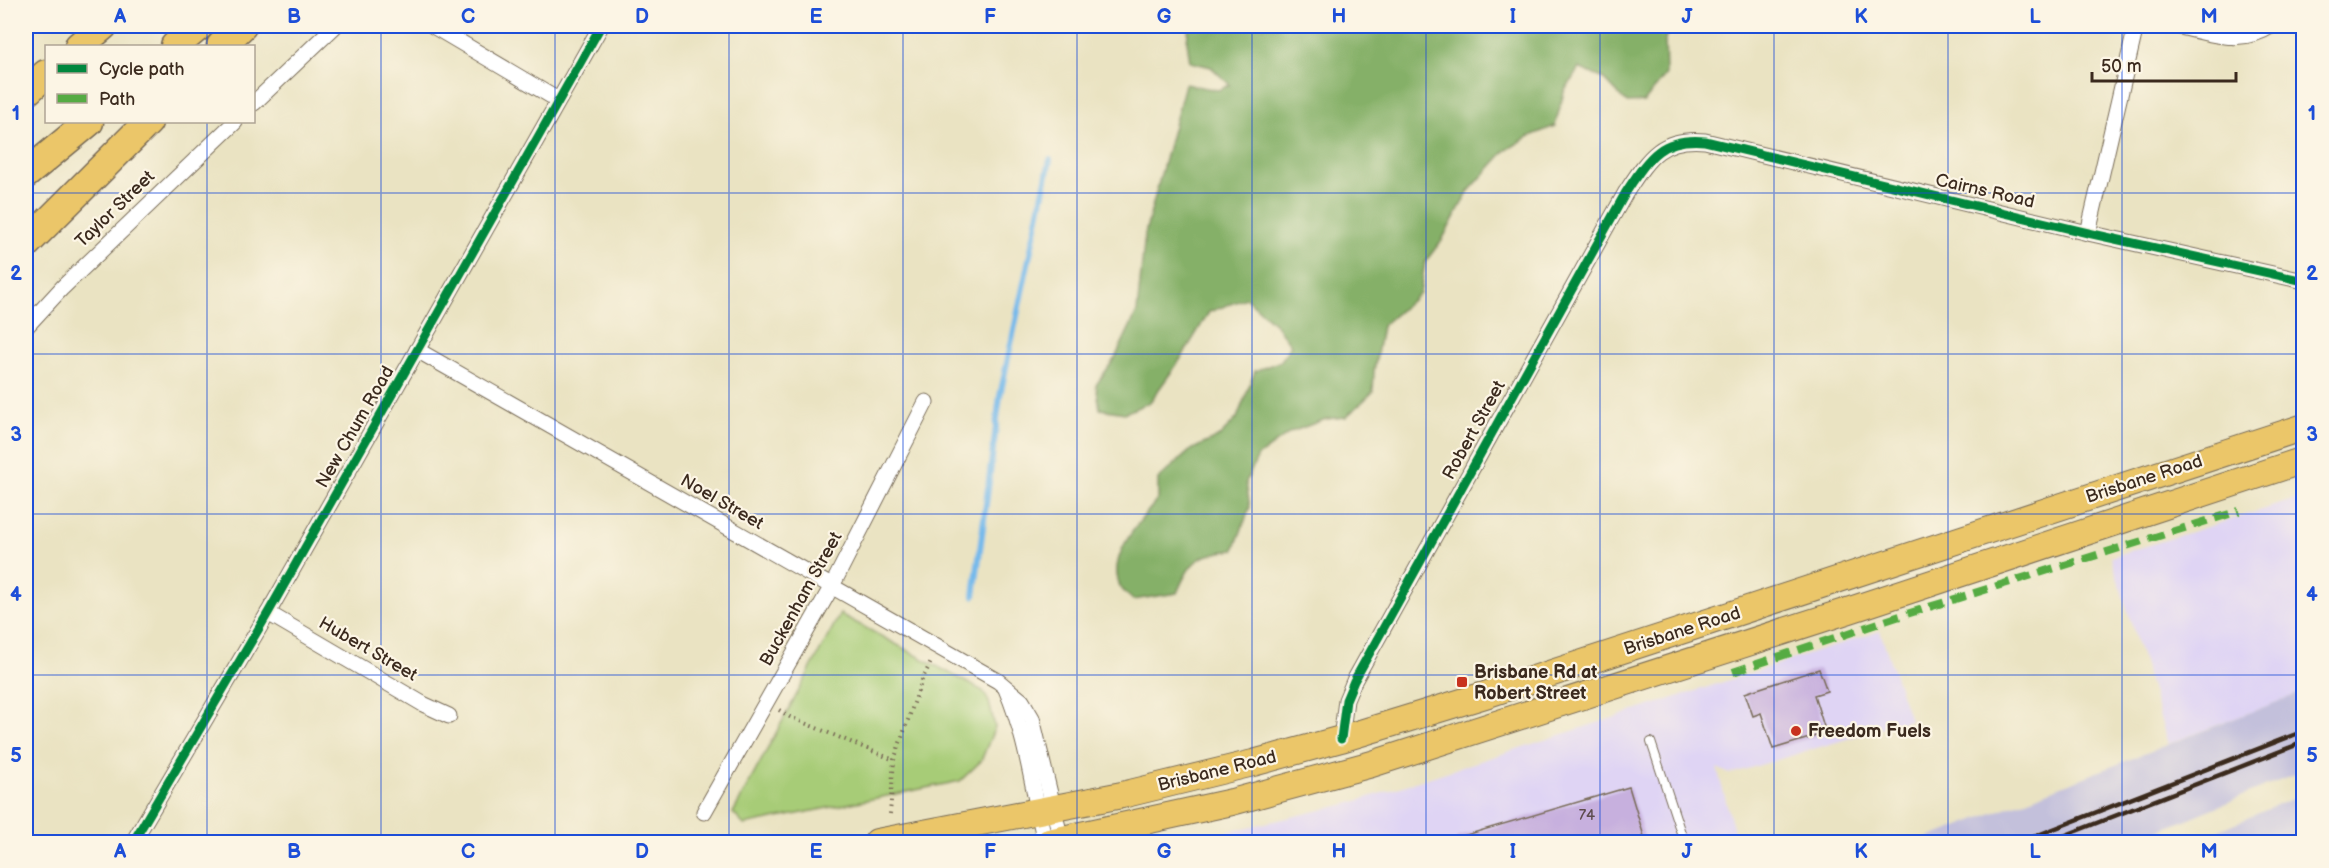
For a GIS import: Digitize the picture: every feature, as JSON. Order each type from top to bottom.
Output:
[{"type":"highway","points":[[79,45],[103,26]]},
{"type":"highway","points":[[176,45],[199,26]]},
{"type":"highway","points":[[222,45],[242,26]]},
{"type":"highway","points":[[26,92],[45,75]]},
{"type":"highway","points":[[26,174],[88,123]]},
{"type":"highway","points":[[26,244],[147,123]]},
{"type":"main road","name":"Brisbane Road","points":[[877,843],[1046,810],[1241,766],[1341,739],[1488,694],[2304,427]]},
{"type":"main road","name":"Brisbane Road","points":[[1054,842],[1124,834],[1372,764],[1817,621],[2304,460]]},
{"type":"street","points":[[255,102],[334,26]]},
{"type":"street","points":[[433,26],[558,100]]},
{"type":"street","name":"New Chum Road","points":[[133,843],[267,613],[601,26]]},
{"type":"street","points":[[2088,232],[2136,26]]},
{"type":"street","points":[[2176,26],[2225,37],[2244,37],[2260,33],[2271,26]]},
{"type":"street","name":"Taylor Street","points":[[26,327],[62,288],[234,123]]},
{"type":"street","name":"Cairns Road","points":[[1660,149],[1674,142],[1689,139],[1705,141],[2304,281]]},
{"type":"street","name":"Robert Street","points":[[1341,739],[1349,692],[1369,653],[1626,192],[1643,166],[1660,149]]},
{"type":"street","name":"Noel Street","points":[[417,350],[988,674],[1006,689],[1015,709],[1054,842]]},
{"type":"street","name":"Buckenham Street","points":[[704,812],[832,586],[926,402]]},
{"type":"street","name":"Hubert Street","points":[[267,613],[449,717]]},
{"type":"lane","points":[[1651,742],[1684,843]]},
{"type":"path","points":[[890,814],[894,760],[922,680],[938,647]]},
{"type":"path","points":[[775,708],[790,717],[894,760]]},
{"type":"shaded area","points":[[2303,497],[2303,692],[2168,744],[2111,557]]},
{"type":"shaded area","points":[[1880,631],[1910,720],[1730,774],[1717,768],[1737,842],[1184,842],[1351,803]]},
{"type":"shaded area","points":[[2303,692],[2303,771],[2132,842],[1918,842]]},
{"type":"shaded area","points":[[2303,794],[2303,842],[2192,842]]},
{"type":"green space","points":[[1189,26],[1672,26],[1665,38],[1666,74],[1644,102],[1627,103],[1604,79],[1579,68],[1564,92],[1555,126],[1528,137],[1505,151],[1468,192],[1442,240],[1425,262],[1420,293],[1382,326],[1374,371],[1373,392],[1346,417],[1326,419],[1291,432],[1258,456],[1246,482],[1250,507],[1234,550],[1212,554],[1198,560],[1187,572],[1177,593],[1133,600],[1120,586],[1117,575],[1118,563],[1127,539],[1158,499],[1158,479],[1191,450],[1220,436],[1237,418],[1255,371],[1281,361],[1291,345],[1276,325],[1246,298],[1209,312],[1182,357],[1150,402],[1125,413],[1100,409],[1096,385],[1115,358],[1137,312],[1145,234],[1185,84],[1218,90],[1230,85],[1211,67],[1190,62],[1187,41]]},
{"type":"green space","points":[[840,614],[983,691],[989,702],[995,727],[981,761],[960,781],[744,825],[733,813]]},
{"type":"building","points":[[1819,669],[1827,691],[1814,695],[1826,733],[1773,749],[1761,713],[1753,716],[1745,693]]},
{"type":"building","points":[[1629,787],[1646,843],[1457,843],[1456,838]]},
{"type":"waterway","points":[[974,596],[1000,396],[1050,160]]},
{"type":"railway","points":[[2020,842],[2304,731]]},
{"type":"railway","points":[[2048,842],[2304,742]]},
{"type":"marked path","points":[[1733,672],[1897,617],[2239,511]]},
{"type":"cycle path","points":[[133,842],[268,613],[601,26]]},
{"type":"cycle path","points":[[1341,739],[1346,700],[1354,681],[1626,192],[1650,159],[1667,146],[1677,142],[1705,141],[2088,233],[2304,281]]},
{"type":"place","name":"Brisbane Rd at Robert Street","points":[[1462,682]]},
{"type":"place","name":"Freedom Fuels","points":[[1796,731]]}]
